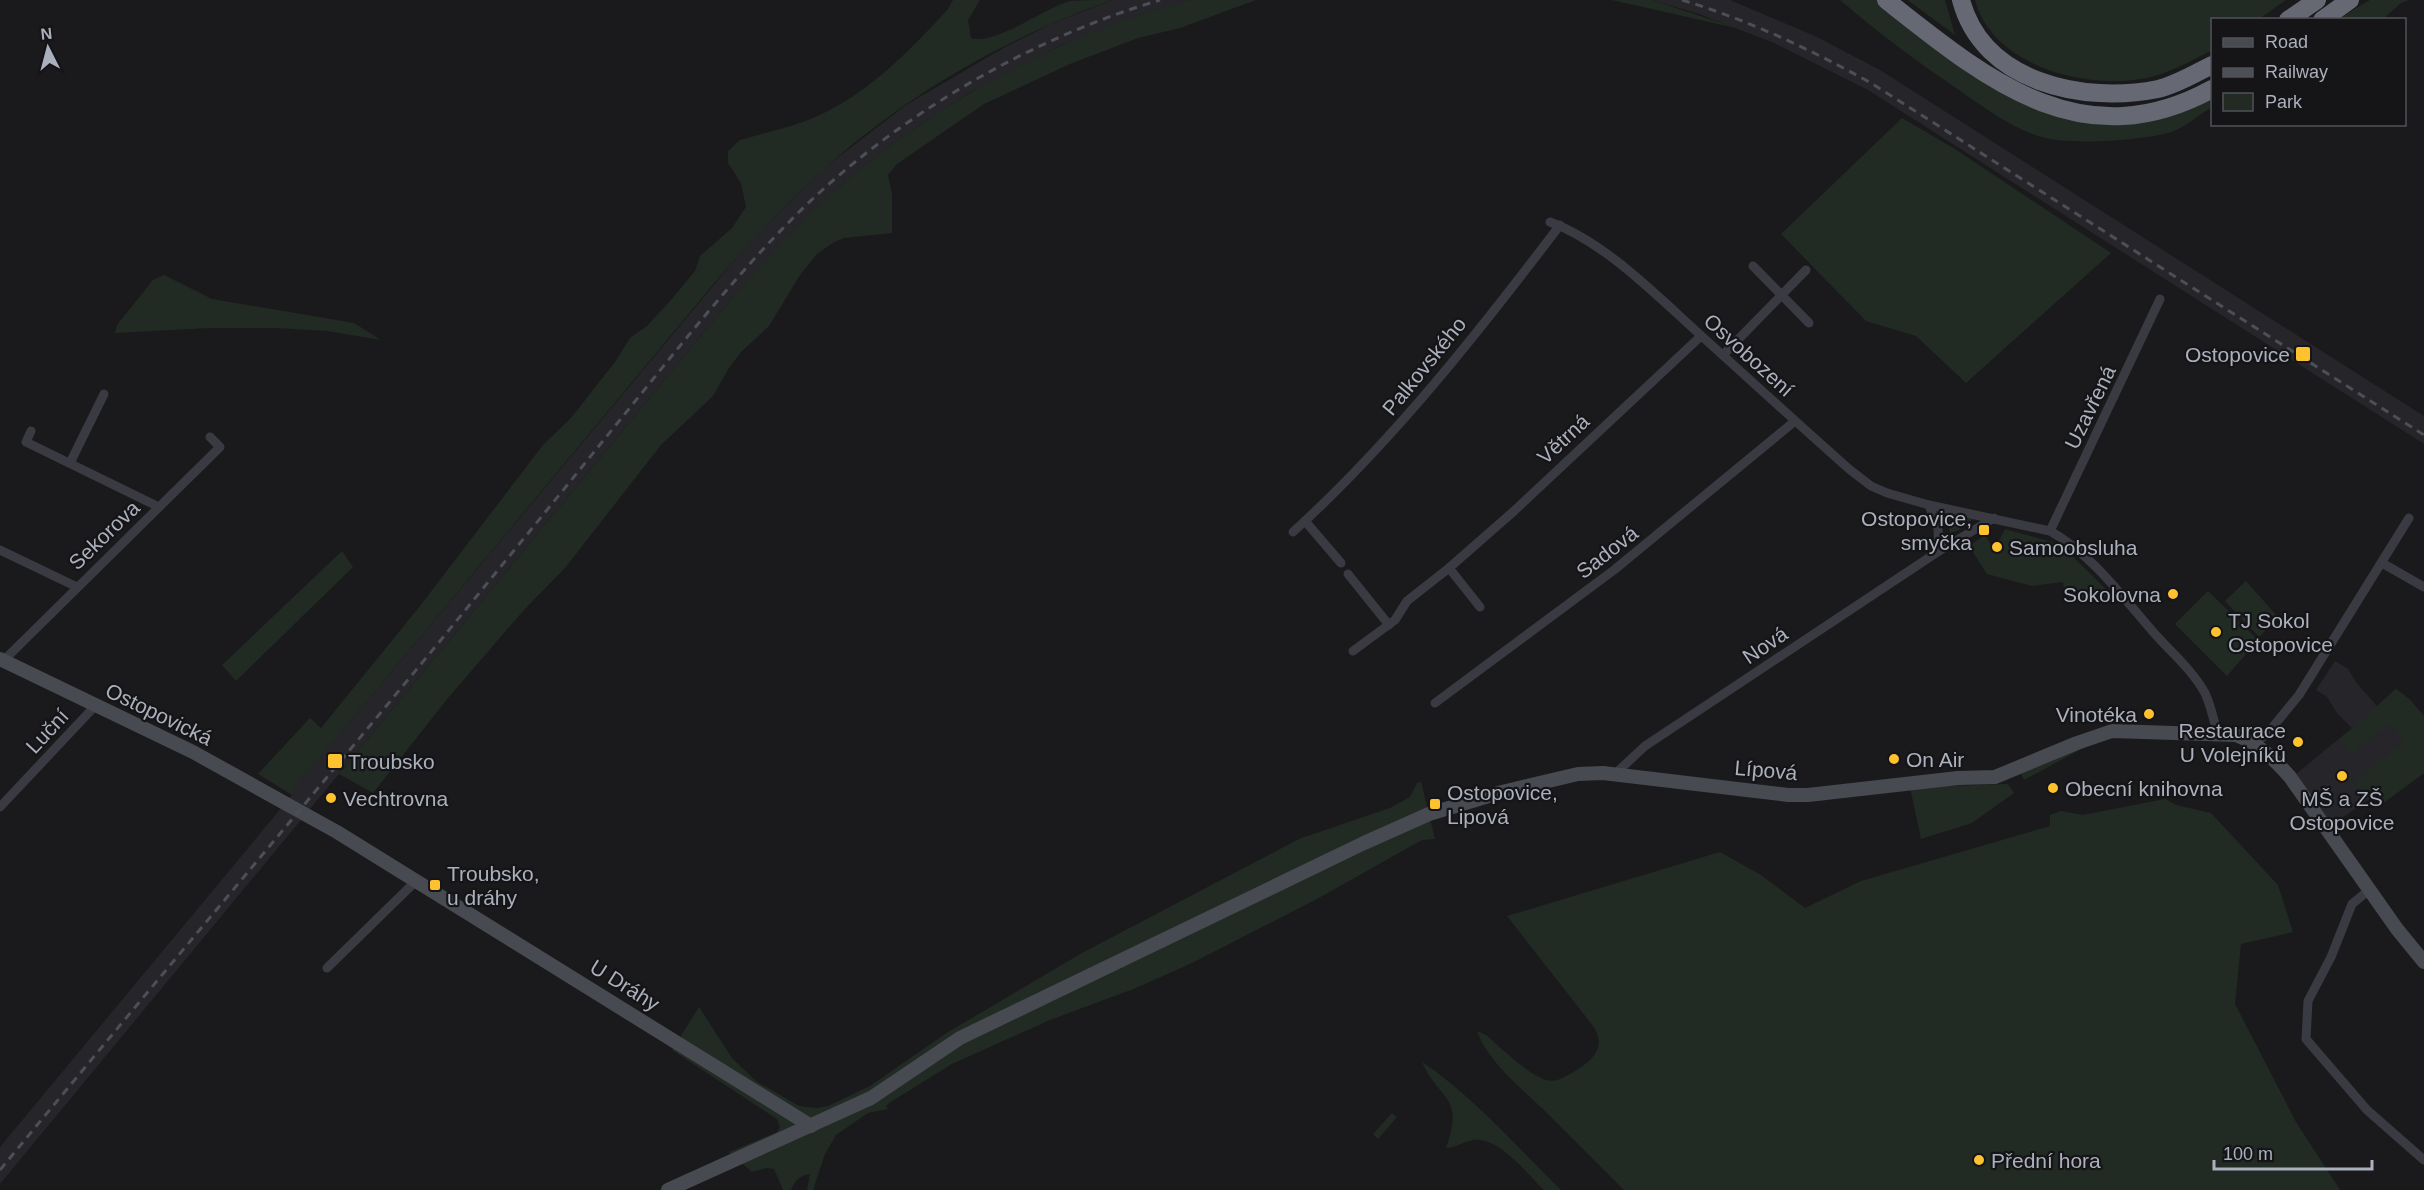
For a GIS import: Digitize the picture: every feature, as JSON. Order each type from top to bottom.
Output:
[{"type":"highway","points":[[1886,0],[1951,51],[2001,84],[2062,110],[2133,116],[2182,104],[2211,90]]},
{"type":"highway","points":[[1961,0],[1966,18],[1981,42],[2030,78],[2060,88],[2091,93],[2134,92],[2161,88],[2211,65]]},
{"type":"highway","points":[[2291,18],[2317,0]]},
{"type":"highway","points":[[2325,18],[2350,0]]},
{"type":"street","name":"Osvobození","points":[[1550,222],[1560,225],[1595,245],[1653,292],[1795,421],[1871,486],[1929,505],[1936,511],[1994,518],[2050,531],[2068,540],[2193,677],[2205,694],[2217,733]]},
{"type":"street","name":"Palkovského","points":[[1293,532],[1407,417],[1560,225]]},
{"type":"street","points":[[1753,266],[1809,323]]},
{"type":"street","points":[[1723,355],[1780,294],[1806,270]]},
{"type":"street","name":"Uzavřená","points":[[2050,531],[2160,299]]},
{"type":"street","name":"Větrná","points":[[1353,651],[1395,620],[1407,601],[1449,568],[1701,336]]},
{"type":"street","points":[[70,463],[104,394]]},
{"type":"street","name":"Sadová","points":[[1435,703],[1614,570],[1795,421]]},
{"type":"street","points":[[31,431],[26,442],[159,507]]},
{"type":"street","name":"Sekorova","points":[[2,660],[220,447],[210,437]]},
{"type":"street","points":[[1936,511],[1942,546]]},
{"type":"street","name":"Nová","points":[[1615,774],[1645,746],[1942,546],[1994,518]]},
{"type":"street","points":[[2409,518],[2299,695],[2267,734],[2255,743],[2272,756],[2292,780],[2369,890],[2424,962]]},
{"type":"street","points":[[1305,520],[1341,563]]},
{"type":"street","points":[[0,550],[77,587]]},
{"type":"street","points":[[2382,563],[2424,587]]},
{"type":"street","points":[[1449,568],[1480,607]]},
{"type":"street","points":[[1348,574],[1389,625]]},
{"type":"street","name":"Ostopovická","points":[[2,660],[193,752],[298,811]]},
{"type":"street","name":"Luční","points":[[0,807],[95,706]]},
{"type":"street","name":"Lípová","points":[[668,1190],[871,1098],[960,1038],[1429,814],[1502,792],[1578,774],[1615,774],[1788,795],[1808,795],[1946,779],[1995,777],[2112,731],[2217,733],[2236,735],[2255,743]]},
{"type":"street","name":"U Dráhy","points":[[298,811],[417,880],[811,1126]]},
{"type":"street","points":[[327,968],[417,880]]},
{"type":"street","points":[[2369,890],[2352,904],[2331,957],[2308,1001],[2306,1039],[2367,1110],[2424,1160]]},
{"type":"shaded area","points":[[1112,0],[1191,0],[1141,15],[1059,46],[969,93],[881,153],[839,187],[804,220],[729,302],[0,1184],[0,1147],[292,795],[289,793],[294,785],[358,712],[753,238],[823,169],[906,105],[1005,47],[1049,25]]},
{"type":"shaded area","points":[[1652,0],[1730,0],[1815,36],[1880,70],[2424,416],[2424,444],[1868,90],[1774,43],[1699,14]]},
{"type":"shaded area","points":[[2335,661],[2348,669],[2377,706],[2396,689],[2409,699],[2424,716],[2424,773],[2379,806],[2372,797],[2332,825],[2296,774],[2352,728],[2337,713],[2327,697],[2316,690]]},
{"type":"green space","points":[[953,0],[980,0],[968,20],[971,38],[981,39],[1006,32],[1070,1],[1112,0],[1034,32],[958,71],[887,118],[822,171],[765,227],[711,287],[289,793],[258,774],[310,718],[321,728],[420,606],[543,445],[571,418],[615,362],[630,338],[647,326],[671,300],[695,271],[700,256],[732,228],[746,207],[741,183],[728,163],[728,151],[740,140],[814,118],[859,92],[891,67],[948,9]]},
{"type":"green space","points":[[1191,0],[1256,0],[1180,28],[1138,38],[1070,64],[984,104],[897,164],[888,175],[892,194],[892,233],[844,238],[817,254],[800,275],[769,326],[741,352],[713,396],[661,445],[565,568],[523,611],[448,698],[373,793],[339,774],[729,302],[782,242],[824,200],[878,155],[919,126],[961,98],[1005,73],[1096,31]]},
{"type":"green space","points":[[1612,0],[1652,0],[1740,29]]},
{"type":"green space","points":[[1840,0],[1886,0],[2001,84],[2112,116],[2211,89],[2211,108],[2179,129],[2161,134],[2106,141],[2050,139],[2027,132],[1976,102],[1896,46]]},
{"type":"green space","points":[[1945,0],[1955,35],[1909,1]]},
{"type":"green space","points":[[1975,0],[2286,0],[2260,18],[2211,18],[2211,51],[2158,75],[2133,80],[2106,81],[2078,78],[2050,70],[2024,59],[2002,44],[1985,24]]},
{"type":"green space","points":[[2370,0],[2409,0],[2401,3],[2384,18],[2339,18]]},
{"type":"green space","points":[[1902,118],[1955,149],[2111,253],[1966,383],[1916,336],[1866,321],[1781,234]]},
{"type":"green space","points":[[164,275],[212,299],[354,323],[381,340],[327,331],[276,328],[210,328],[115,333],[117,325],[153,280]]},
{"type":"green space","points":[[1953,515],[1973,519],[1957,531],[1950,533],[1947,518]]},
{"type":"green space","points":[[2005,529],[2063,547],[2109,592],[2104,598],[2066,601],[2063,582],[2032,586],[1987,574],[1969,546],[1985,535],[1991,545],[2000,539]]},
{"type":"green space","points":[[342,551],[353,567],[236,681],[222,665]]},
{"type":"green space","points":[[2246,581],[2278,617],[2259,637],[2225,601]]},
{"type":"green space","name":"TJ Sokol Ostopovice","points":[[2208,591],[2258,640],[2227,676],[2175,624]]},
{"type":"green space","points":[[2396,689],[2409,699],[2424,716],[2424,773],[2379,806],[2372,797],[2368,799],[2354,782],[2404,742],[2390,724],[2351,754],[2340,739]]},
{"type":"green space","points":[[2087,746],[2024,780],[2021,774]]},
{"type":"green space","points":[[1421,782],[1435,839],[1422,840],[1317,899],[1192,963],[1136,988],[1050,1020],[952,1064],[889,1103],[886,1106],[888,1109],[868,1113],[836,1135],[825,1154],[813,1190],[807,1190],[810,1174],[798,1179],[791,1190],[783,1190],[774,1169],[766,1168],[752,1172],[729,1152],[777,1132],[780,1127],[777,1119],[672,1050],[699,1007],[732,1058],[756,1081],[799,1106],[817,1108],[828,1106],[870,1086],[945,1034],[1082,953],[1299,839],[1390,808],[1410,797],[1417,783]]},
{"type":"green space","points":[[2008,784],[2014,793],[1972,823],[1921,839],[1910,787]]},
{"type":"green space","points":[[2165,799],[2176,805],[2211,813],[2278,885],[2293,932],[2241,944],[2235,1004],[2296,1122],[2340,1190],[1624,1190],[1508,1076],[1482,1043],[1477,1031],[1486,1035],[1532,1073],[1550,1081],[1560,1079],[1579,1069],[1591,1059],[1598,1048],[1599,1041],[1593,1026],[1507,916],[1720,852],[1761,875],[1805,908],[1861,881],[2050,826],[2050,815],[2061,811],[2083,815]]},
{"type":"green space","points":[[1422,1062],[1476,1105],[1561,1190],[1544,1190],[1512,1158],[1493,1144],[1483,1140],[1473,1140],[1446,1148],[1453,1118],[1452,1108]]},
{"type":"green space","points":[[1392,1113],[1397,1117],[1378,1139],[1373,1134]]},
{"type":"railway","points":[[0,1170],[440,641],[702,319],[795,216],[833,180],[875,146],[965,86],[1061,36],[1110,16],[1160,0]]},
{"type":"railway","points":[[1682,0],[1778,36],[1871,83],[2424,435]]},
{"type":"place","name":"Ostopovice","points":[[2303,354]]},
{"type":"place","name":"Ostopovice, smyčka","points":[[1984,530]]},
{"type":"place","name":"Samoobsluha","points":[[1997,547]]},
{"type":"place","name":"Sokolovna","points":[[2173,594]]},
{"type":"place","name":"TJ Sokol Ostopovice","points":[[2216,632]]},
{"type":"place","name":"Vinotéka","points":[[2149,714]]},
{"type":"place","name":"Restaurace U Volejníků","points":[[2298,742]]},
{"type":"place","name":"On Air","points":[[1894,759]]},
{"type":"place","name":"Troubsko","points":[[335,761]]},
{"type":"place","name":"MŠ a ZŠ Ostopovice","points":[[2342,776]]},
{"type":"place","name":"Obecní knihovna","points":[[2053,788]]},
{"type":"place","name":"Vechtrovna","points":[[331,798]]},
{"type":"place","name":"Ostopovice, Lipová","points":[[1435,804]]},
{"type":"place","name":"Troubsko, u dráhy","points":[[435,885]]},
{"type":"place","name":"Přední hora","points":[[1979,1160]]}]
